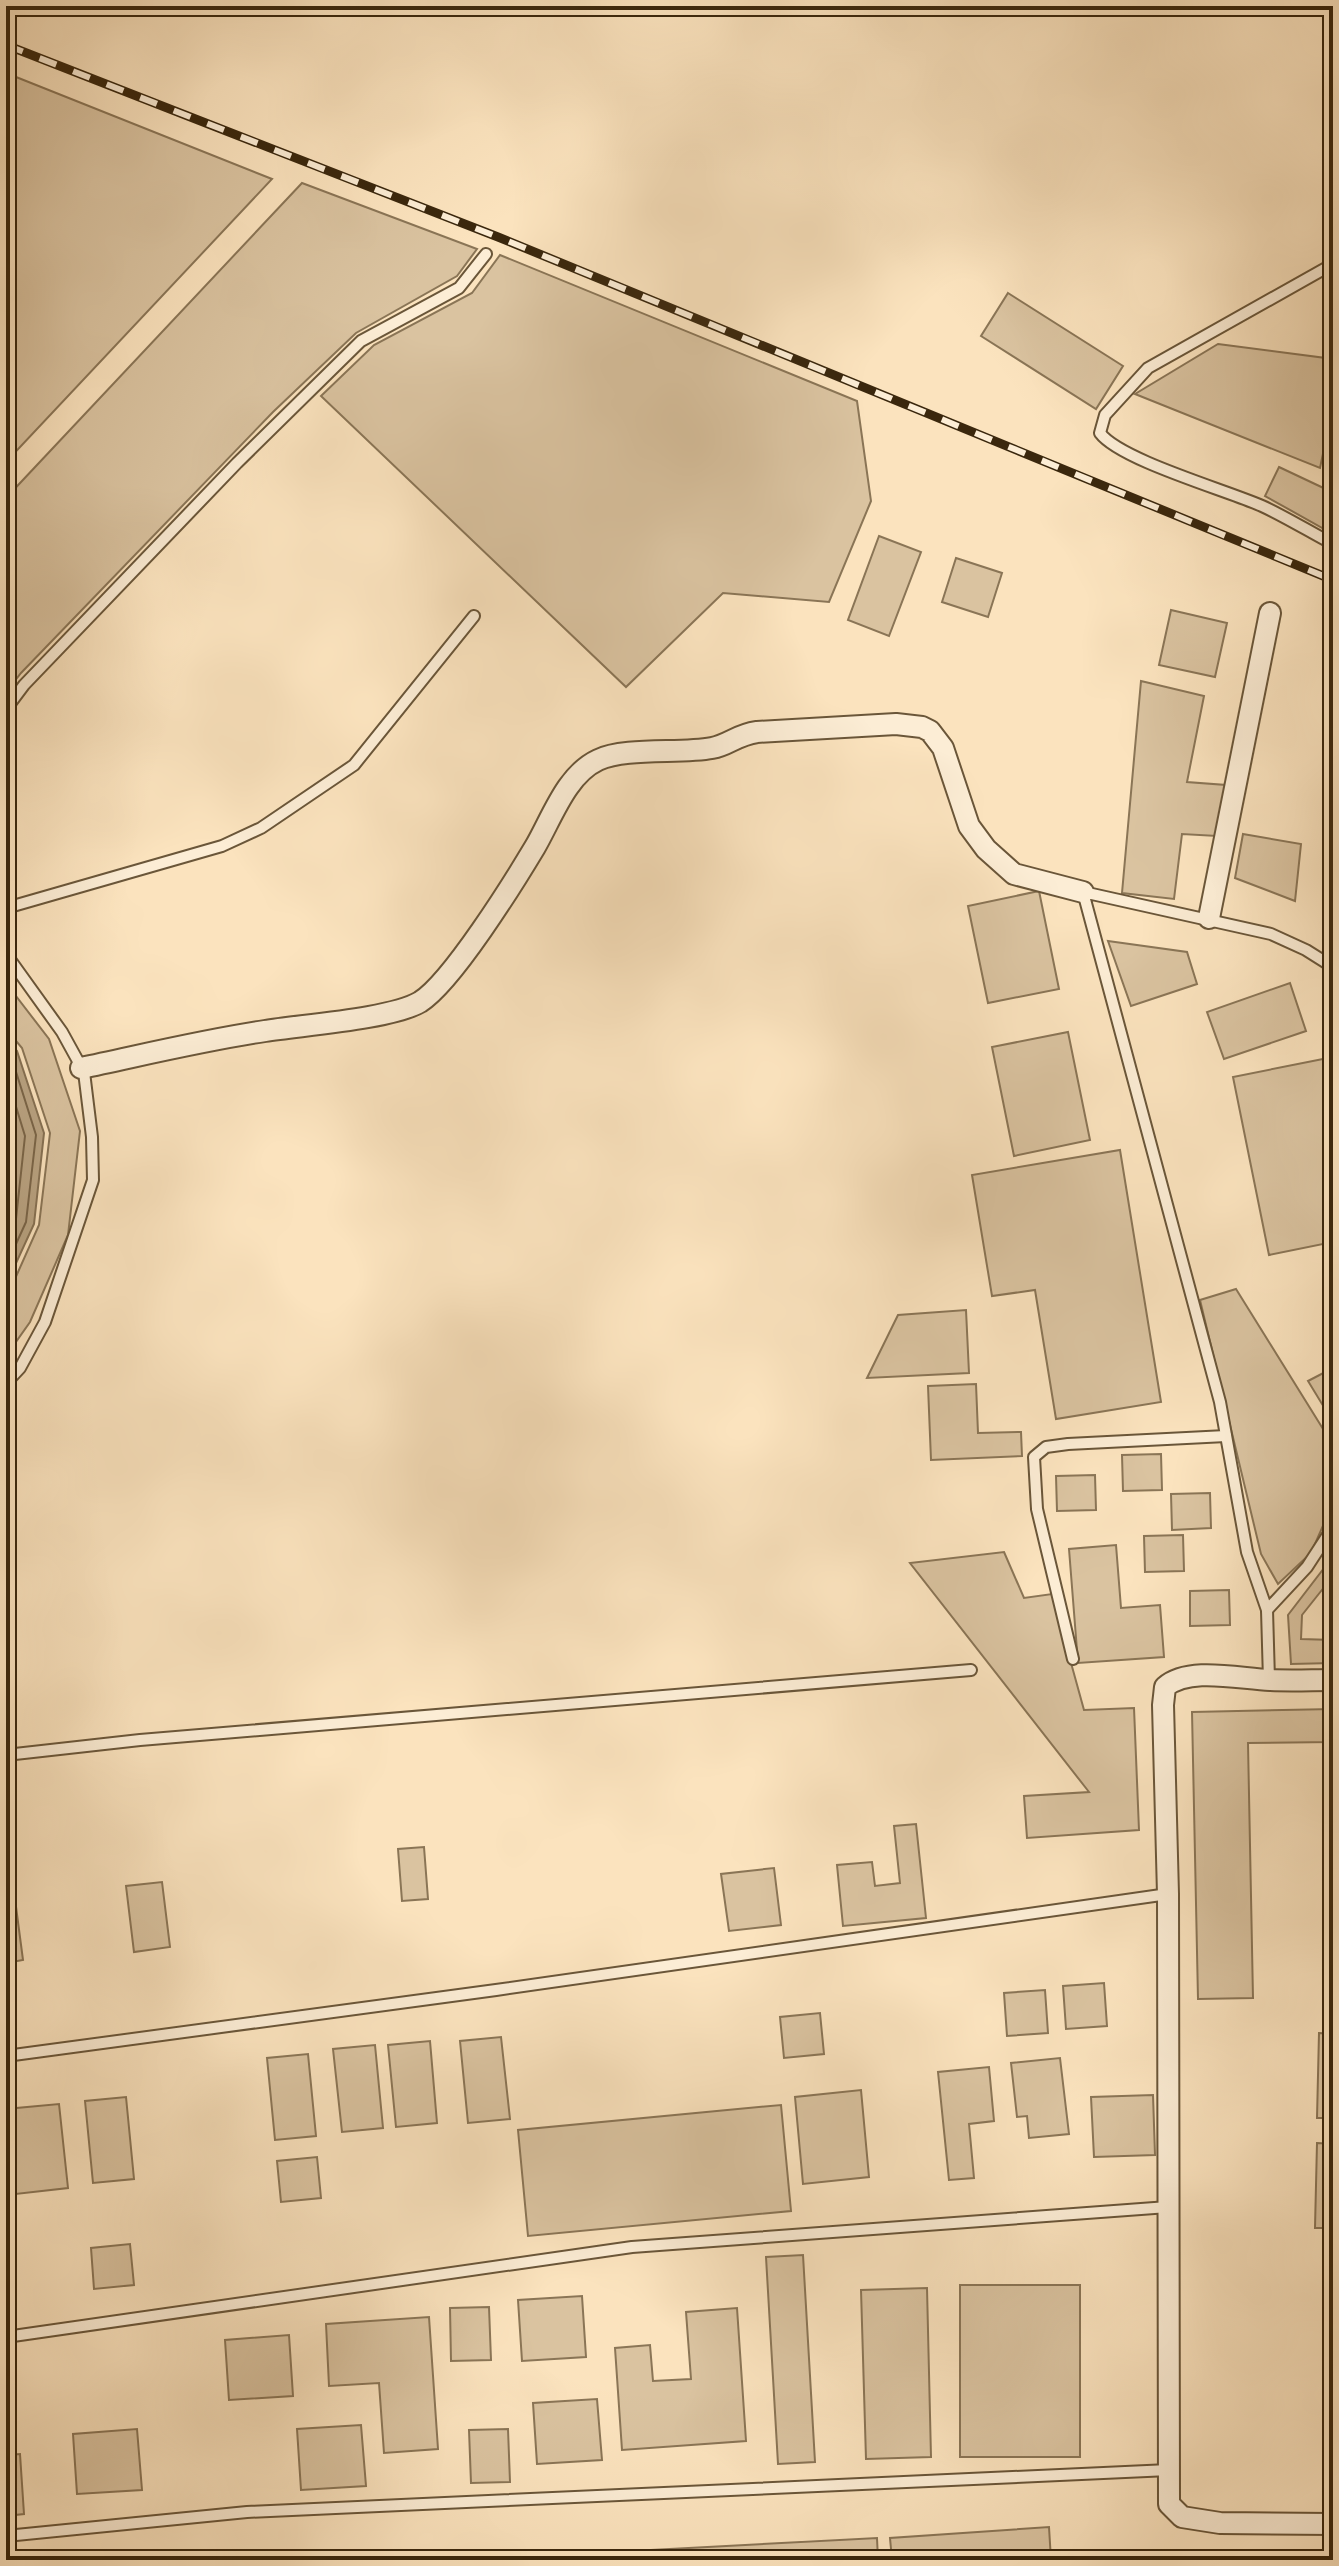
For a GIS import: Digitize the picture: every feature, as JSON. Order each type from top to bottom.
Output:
[{"type":"street","points":[[1209,918],[1270,613]]},
{"type":"street","points":[[81,1068],[262,1031],[398,1010],[420,1001],[451,969],[481,929],[534,849],[568,788],[581,771],[600,759],[635,753],[714,748],[745,734],[896,724],[922,727],[930,731],[943,748],[969,826],[986,849],[1014,874],[1083,892]]},
{"type":"street","points":[[1333,1680],[1194,1676],[1173,1680],[1165,1687],[1163,1705],[1168,1894],[1169,2504],[1182,2517],[1220,2523],[1333,2524]]},
{"type":"lane","points":[[6,709],[24,685],[237,463],[361,341],[459,288],[486,254]]},
{"type":"lane","points":[[1333,264],[1148,368],[1105,415],[1100,433],[1106,442],[1133,456],[1262,506],[1333,544]]},
{"type":"lane","points":[[6,908],[222,846],[261,828],[354,765],[474,616]]},
{"type":"lane","points":[[1269,1680],[1267,1610],[1247,1552],[1220,1402],[1083,892],[1271,934],[1333,967]]},
{"type":"lane","points":[[6,954],[62,1032],[81,1068],[92,1137],[93,1180],[45,1322],[20,1368],[6,1383]]},
{"type":"lane","points":[[1073,1659],[1037,1509],[1034,1457],[1046,1447],[1068,1444],[1226,1436]]},
{"type":"lane","points":[[1267,1610],[1307,1567],[1333,1527]]},
{"type":"lane","points":[[6,1755],[155,1738],[971,1670]]},
{"type":"lane","points":[[6,2056],[1168,1894]]},
{"type":"lane","points":[[6,2337],[632,2247],[1168,2207]]},
{"type":"lane","points":[[6,2536],[247,2512],[1169,2470]]},
{"type":"shaded area","points":[[6,73],[272,179],[6,462]]},
{"type":"shaded area","points":[[302,183],[477,249],[457,276],[356,333],[273,412],[6,692],[6,498]]},
{"type":"shaded area","points":[[500,255],[857,401],[871,501],[829,602],[723,593],[626,687],[321,396],[374,345],[472,293]]},
{"type":"shaded area","points":[[1008,293],[1123,366],[1096,409],[981,336]]},
{"type":"shaded area","points":[[1218,344],[1333,359],[1333,406],[1320,468],[1135,394]]},
{"type":"shaded area","points":[[1279,467],[1332,492],[1333,489],[1333,534],[1265,496]]},
{"type":"shaded area","points":[[879,536],[921,552],[889,636],[848,620]]},
{"type":"shaded area","points":[[956,558],[1002,573],[988,617],[942,602]]},
{"type":"shaded area","points":[[1171,610],[1227,623],[1215,677],[1159,665]]},
{"type":"shaded area","points":[[1141,681],[1204,696],[1187,782],[1226,785],[1217,836],[1182,834],[1174,899],[1122,893]]},
{"type":"shaded area","points":[[1243,834],[1301,844],[1295,901],[1235,878]]},
{"type":"shaded area","points":[[1039,891],[1059,989],[988,1003],[968,906]]},
{"type":"shaded area","points":[[1108,941],[1187,952],[1197,984],[1131,1006]]},
{"type":"shaded area","points":[[6,983],[49,1039],[80,1131],[68,1235],[30,1322],[6,1356],[6,1299],[39,1225],[50,1133],[22,1048],[6,1029]]},
{"type":"shaded area","points":[[1290,983],[1306,1031],[1224,1059],[1207,1012]]},
{"type":"shaded area","points":[[1068,1032],[1090,1140],[1014,1156],[992,1047]]},
{"type":"shaded area","points":[[1333,1057],[1333,1242],[1269,1255],[1233,1077]]},
{"type":"shaded area","points":[[1120,1150],[1161,1402],[1056,1419],[1035,1290],[992,1296],[972,1175]]},
{"type":"shaded area","points":[[1236,1289],[1333,1445],[1333,1503],[1311,1553],[1278,1584],[1261,1554],[1200,1300]]},
{"type":"shaded area","points":[[966,1310],[969,1373],[867,1378],[898,1315]]},
{"type":"shaded area","points":[[1333,1368],[1333,1422],[1308,1381]]},
{"type":"shaded area","points":[[976,1384],[978,1433],[1021,1432],[1022,1456],[931,1460],[928,1386]]},
{"type":"shaded area","points":[[1161,1454],[1162,1490],[1123,1491],[1122,1455]]},
{"type":"shaded area","points":[[1095,1475],[1096,1510],[1057,1511],[1056,1476]]},
{"type":"shaded area","points":[[1210,1493],[1211,1528],[1172,1530],[1171,1494]]},
{"type":"shaded area","points":[[1183,1535],[1184,1571],[1145,1572],[1144,1536]]},
{"type":"shaded area","points":[[1116,1545],[1121,1608],[1160,1605],[1164,1657],[1078,1663],[1069,1549]]},
{"type":"shaded area","points":[[1004,1552],[1024,1598],[1052,1594],[1084,1710],[1134,1708],[1139,1830],[1027,1838],[1024,1796],[1089,1792],[910,1563]]},
{"type":"shaded area","points":[[1331,1559],[1333,1576],[1302,1615],[1301,1639],[1333,1640],[1333,1663],[1291,1664],[1288,1615]]},
{"type":"shaded area","points":[[1229,1590],[1230,1625],[1190,1626],[1190,1591]]},
{"type":"shaded area","points":[[1333,1709],[1333,1742],[1248,1743],[1253,1998],[1198,1999],[1192,1712]]},
{"type":"shaded area","points":[[916,1824],[926,1918],[843,1926],[837,1865],[872,1862],[875,1886],[900,1883],[894,1826]]},
{"type":"shaded area","points":[[424,1847],[428,1899],[402,1901],[398,1849]]},
{"type":"shaded area","points":[[774,1868],[781,1925],[729,1931],[721,1874]]},
{"type":"shaded area","points":[[162,1882],[170,1947],[134,1952],[126,1886]]},
{"type":"shaded area","points":[[13,1884],[23,1960],[6,1963],[6,1885]]},
{"type":"shaded area","points":[[1104,1983],[1107,2026],[1066,2029],[1063,1986]]},
{"type":"shaded area","points":[[1045,1990],[1048,2033],[1007,2036],[1004,1993]]},
{"type":"shaded area","points":[[820,2013],[824,2054],[784,2058],[780,2017]]},
{"type":"shaded area","points":[[1319,2033],[1333,2034],[1333,2118],[1317,2118]]},
{"type":"shaded area","points":[[501,2037],[510,2119],[468,2123],[460,2041]]},
{"type":"shaded area","points":[[430,2041],[437,2123],[396,2127],[388,2045]]},
{"type":"shaded area","points":[[375,2045],[383,2128],[342,2132],[333,2049]]},
{"type":"shaded area","points":[[308,2054],[316,2136],[275,2140],[267,2058]]},
{"type":"shaded area","points":[[1060,2058],[1069,2134],[1029,2138],[1027,2116],[1017,2117],[1011,2063]]},
{"type":"shaded area","points":[[989,2067],[994,2121],[969,2124],[974,2178],[949,2180],[938,2072]]},
{"type":"shaded area","points":[[861,2090],[869,2177],[803,2184],[795,2097]]},
{"type":"shaded area","points":[[1153,2095],[1155,2155],[1094,2157],[1091,2097]]},
{"type":"shaded area","points":[[126,2097],[134,2179],[93,2183],[85,2101]]},
{"type":"shaded area","points":[[59,2104],[68,2188],[7,2195],[6,2109]]},
{"type":"shaded area","points":[[781,2105],[791,2211],[528,2236],[518,2130]]},
{"type":"shaded area","points":[[1317,2143],[1333,2144],[1333,2228],[1315,2228]]},
{"type":"shaded area","points":[[317,2157],[321,2198],[281,2202],[277,2161]]},
{"type":"shaded area","points":[[130,2244],[134,2285],[94,2289],[91,2248]]},
{"type":"shaded area","points":[[803,2255],[815,2462],[778,2464],[766,2257]]},
{"type":"shaded area","points":[[960,2285],[1080,2285],[1080,2457],[960,2457]]},
{"type":"shaded area","points":[[927,2288],[931,2457],[866,2459],[861,2290]]},
{"type":"shaded area","points":[[582,2296],[586,2357],[522,2361],[518,2300]]},
{"type":"shaded area","points":[[489,2307],[491,2360],[451,2361],[450,2308]]},
{"type":"shaded area","points":[[737,2308],[746,2441],[622,2450],[615,2348],[650,2345],[653,2381],[691,2379],[686,2312]]},
{"type":"shaded area","points":[[429,2317],[438,2449],[384,2453],[379,2383],[329,2386],[326,2324]]},
{"type":"shaded area","points":[[289,2335],[293,2396],[229,2400],[225,2340]]},
{"type":"shaded area","points":[[597,2399],[602,2460],[537,2464],[533,2403]]},
{"type":"shaded area","points":[[361,2425],[366,2486],[301,2490],[297,2429]]},
{"type":"shaded area","points":[[137,2429],[142,2490],[77,2494],[73,2434]]},
{"type":"shaded area","points":[[508,2429],[510,2482],[471,2483],[469,2430]]},
{"type":"shaded area","points":[[20,2454],[24,2514],[6,2516],[6,2455]]},
{"type":"shaded area","points":[[1049,2527],[1051,2560],[892,2560],[890,2538]]},
{"type":"shaded area","points":[[877,2538],[878,2560],[615,2560],[614,2552]]},
{"type":"water","points":[[6,1038],[17,1051],[44,1133],[34,1224],[6,1285]]},
{"type":"railway","points":[[6,45],[498,237],[1333,580]]}]
